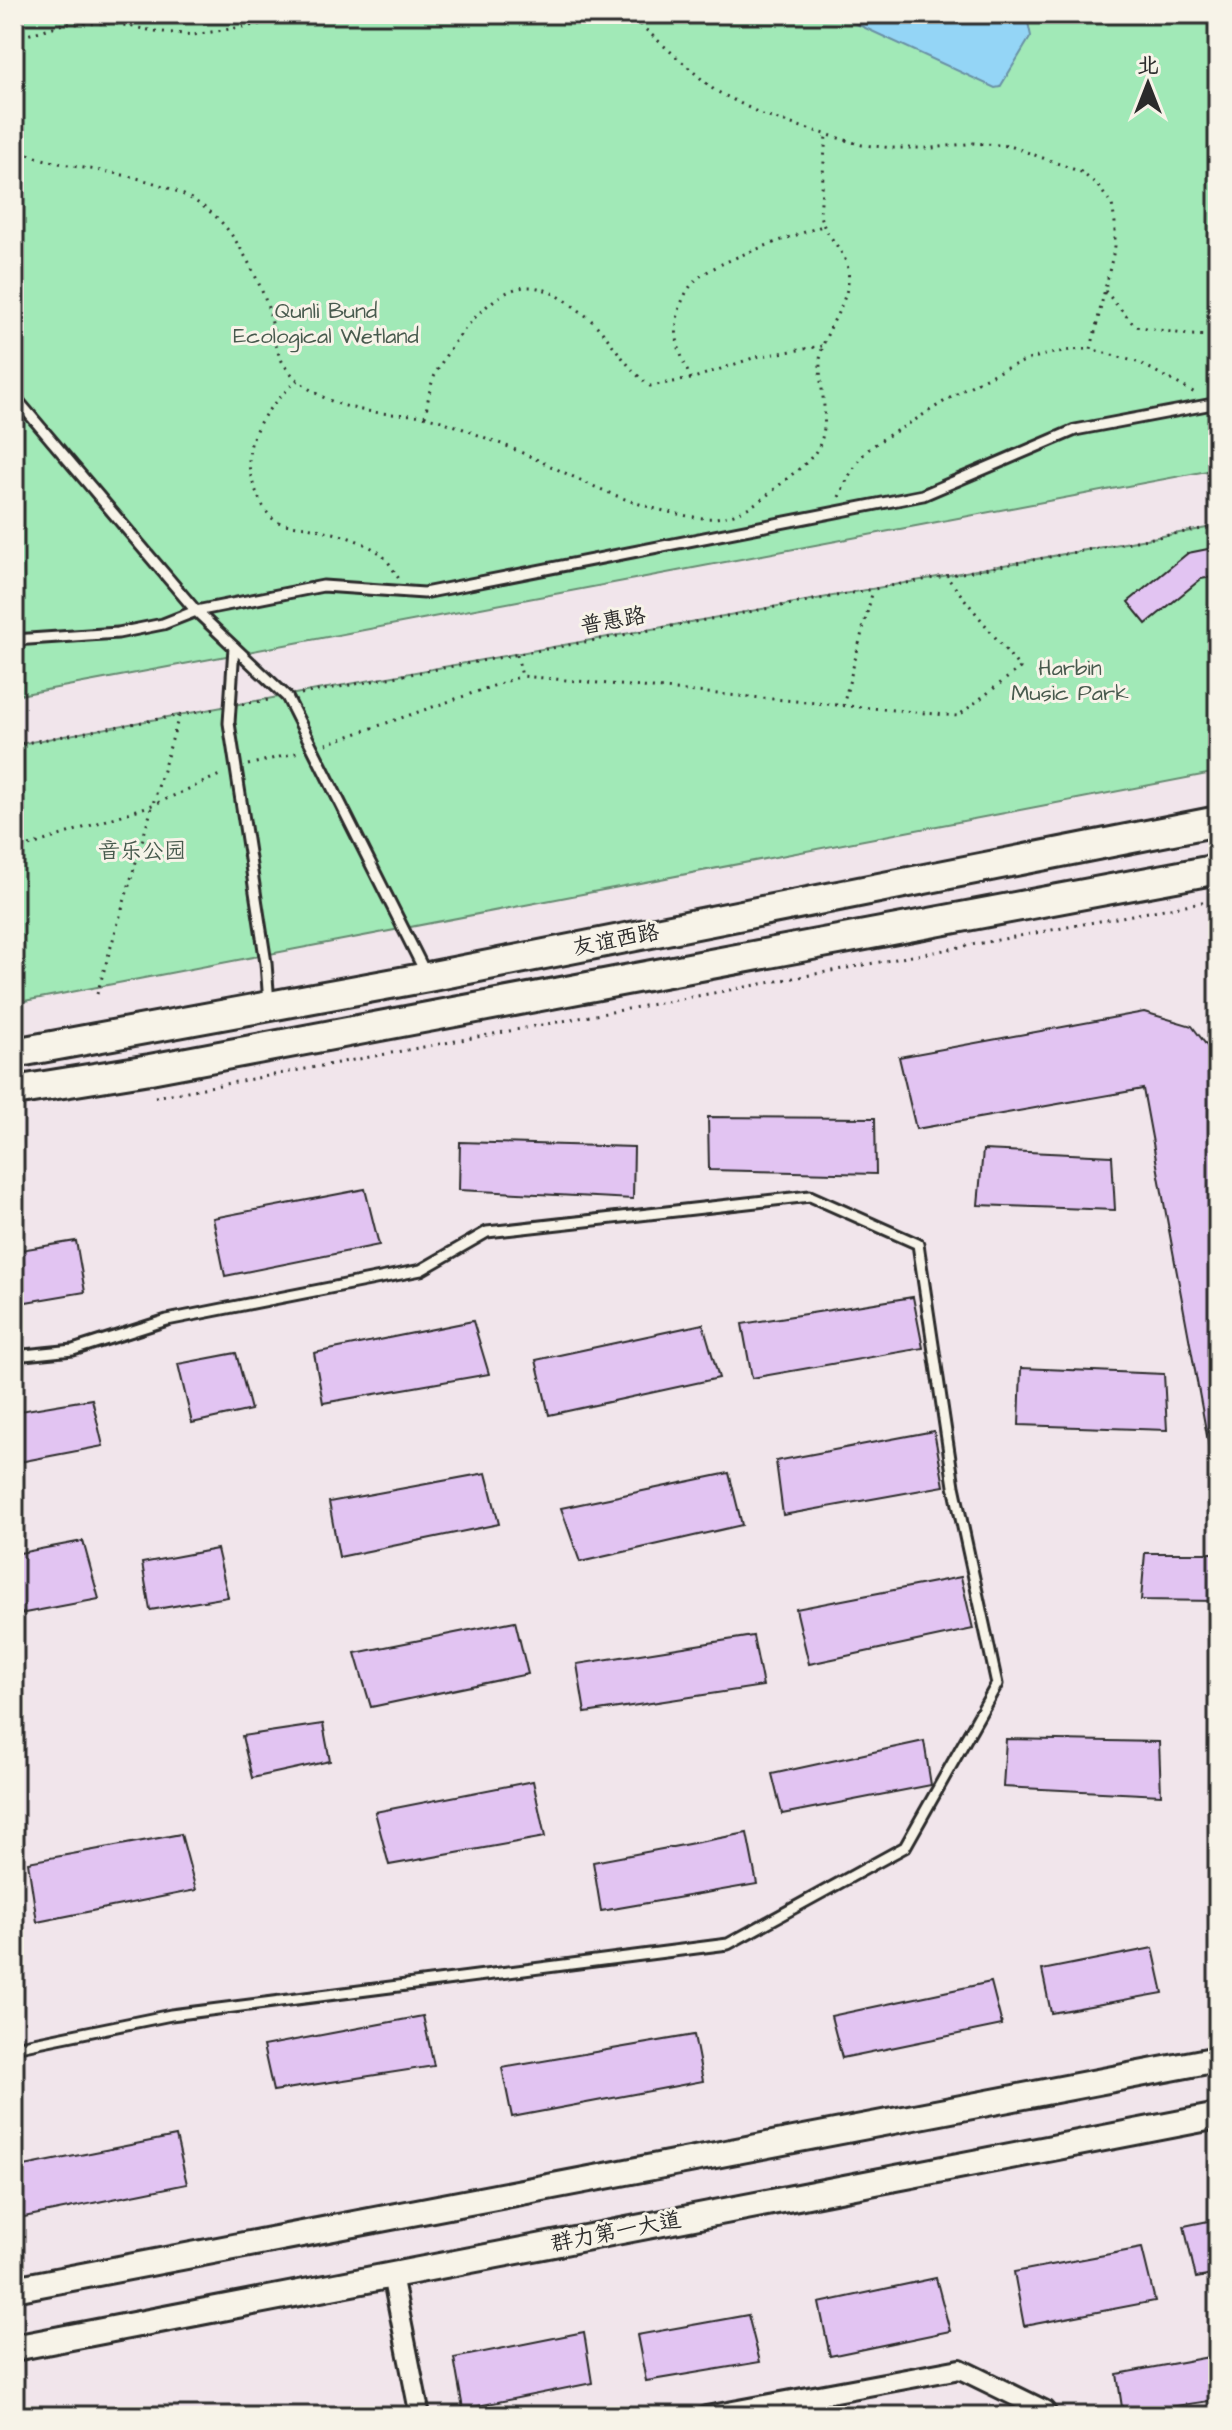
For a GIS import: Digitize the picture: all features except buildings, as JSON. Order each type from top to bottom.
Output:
[{"type":"main road","name":"友谊西路","points":[[14,1053],[428,977],[1218,821]]},
{"type":"main road","name":"友谊西路","points":[[14,1091],[150,1069],[1218,869]]},
{"type":"main road","points":[[14,2289],[1218,2059]]},
{"type":"main road","name":"群力第一大道","points":[[14,2348],[1218,2116]]},
{"type":"street","points":[[392,2275],[420,2416]]},
{"type":"street","points":[[706,2416],[960,2369],[1044,2410],[1048,2416]]},
{"type":"lane","points":[[14,396],[196,611],[287,697],[428,977]]},
{"type":"lane","points":[[14,640],[118,633],[163,624],[196,611],[323,586],[424,593],[833,513],[923,495],[1075,430],[1215,403]]},
{"type":"lane","points":[[234,647],[229,723],[266,963],[269,1007]]},
{"type":"lane","points":[[14,1356],[73,1350],[167,1320],[421,1270],[487,1232],[810,1196],[918,1244],[954,1486],[997,1684],[905,1847],[728,1944],[171,2015],[14,2047]]},
{"type":"path","points":[[14,39],[63,24],[113,23],[193,35],[322,14]]},
{"type":"path","points":[[628,14],[714,90],[765,116],[862,145],[894,148],[974,143],[1010,146],[1081,172],[1096,184],[1112,204],[1115,246],[1091,349]]},
{"type":"path","points":[[14,147],[33,158],[159,183],[215,216],[230,235],[260,287],[270,313],[273,338],[281,362],[298,380],[339,406],[363,412],[425,416],[499,442],[630,503],[692,517],[717,518],[768,498],[812,456],[821,441],[825,417],[820,364],[822,346],[848,285],[848,267],[822,226],[820,215],[826,135]]},
{"type":"path","points":[[691,379],[676,335],[677,315],[696,280],[732,260],[822,226]]},
{"type":"path","points":[[425,416],[433,377],[463,330],[495,299],[528,286],[550,293],[582,313],[605,333],[637,376],[650,386],[691,379],[756,357],[822,346]]},
{"type":"path","points":[[1105,291],[1135,326],[1218,336]]},
{"type":"path","points":[[833,513],[849,472],[868,450],[976,383],[1011,366],[1061,352],[1091,349],[1140,363],[1215,403]]},
{"type":"path","points":[[298,380],[272,403],[252,440],[248,461],[251,481],[263,506],[277,521],[338,532],[382,555],[409,592]]},
{"type":"path","name":"普惠路","points":[[14,745],[1218,526]]},
{"type":"path","points":[[14,851],[155,804],[237,767],[313,749],[522,676],[958,716],[1020,668],[946,576]]},
{"type":"path","points":[[843,706],[873,589]]},
{"type":"path","points":[[517,655],[522,676]]},
{"type":"path","points":[[97,994],[179,716]]},
{"type":"path","points":[[155,1097],[1218,899]]},
{"type":"green space","name":"Qunli Bund Ecological Wetland","points":[[14,14],[1218,14],[1218,469],[14,696]]},
{"type":"green space","name":"音乐公园","points":[[1218,526],[1218,772],[14,1003],[14,745]]},
{"type":"water","points":[[835,14],[1022,14],[1027,18],[1031,36],[1000,87],[995,88]]},
{"type":"park label","name":"Harbin Music Park","points":[[1070,680]]}]
